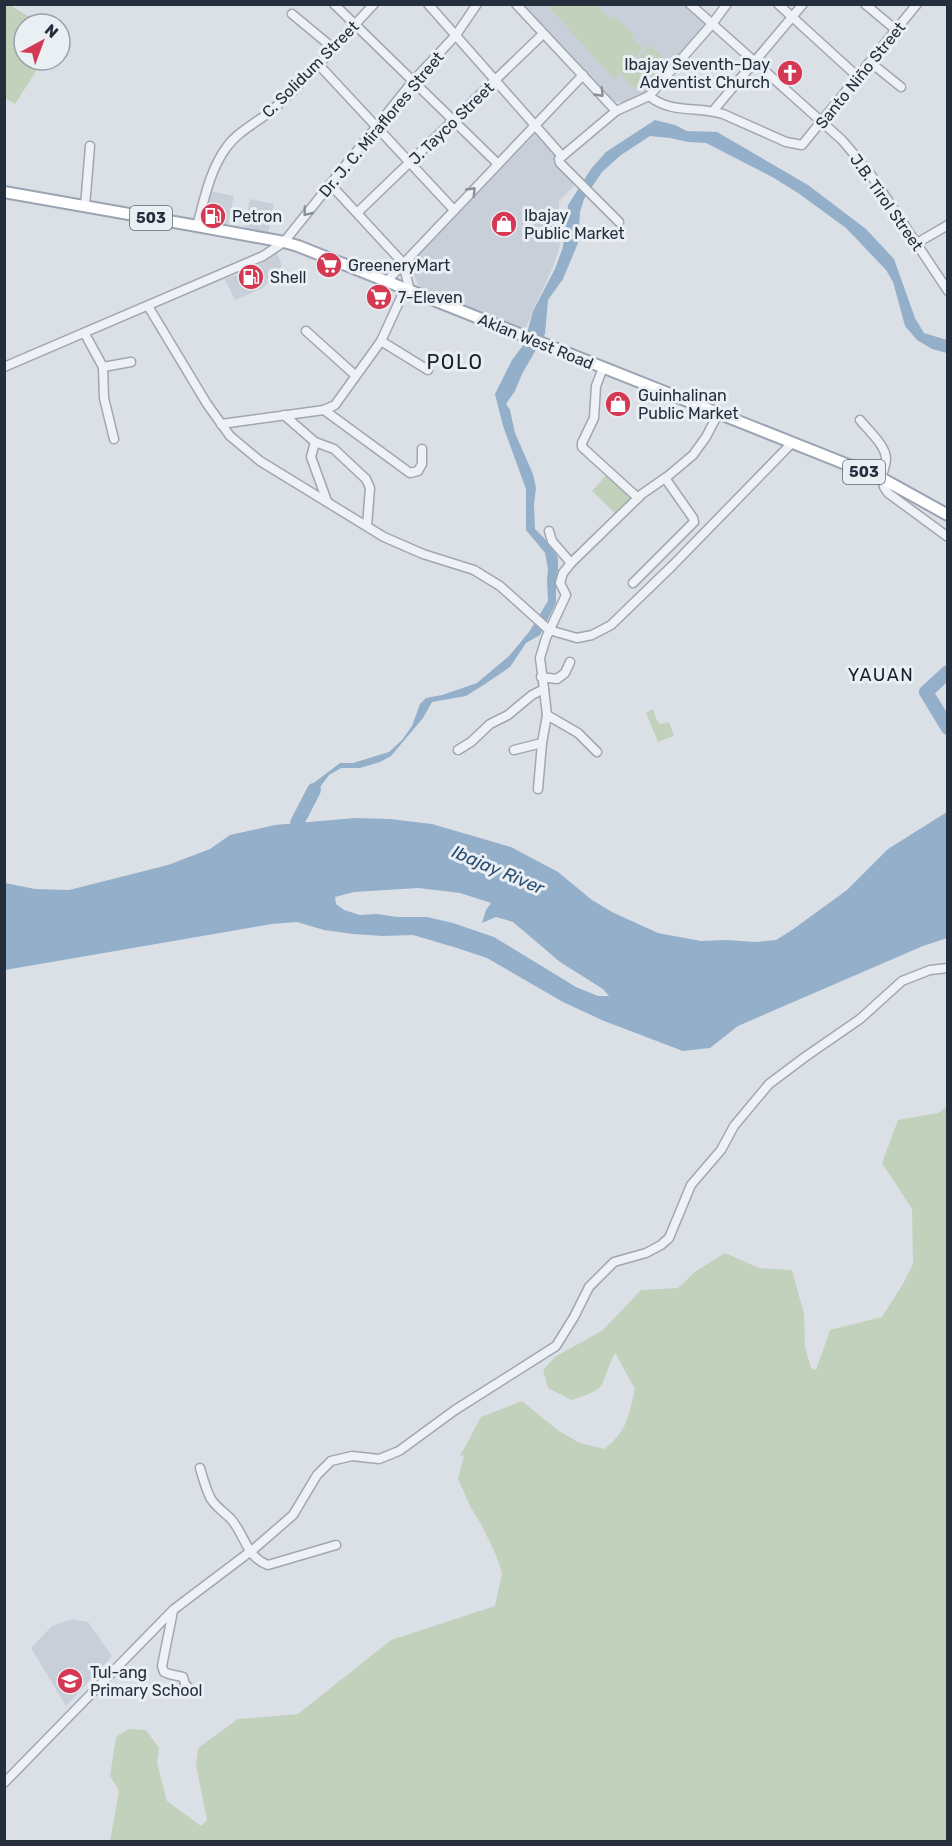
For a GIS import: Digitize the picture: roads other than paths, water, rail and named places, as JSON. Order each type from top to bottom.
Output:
[{"type":"main road","name":"Aklan West Road","points":[[4,192],[284,242],[882,479],[948,515]]},
{"type":"street","points":[[334,4],[498,164]]},
{"type":"street","name":"C. Solidum Street","points":[[197,226],[218,160],[227,147],[237,136],[271,111],[374,4]]},
{"type":"street","points":[[428,4],[562,156]]},
{"type":"street","name":"Dr. J. C. Miraflores Street","points":[[4,367],[263,256],[284,242],[413,81],[456,35],[477,4]]},
{"type":"street","points":[[516,4],[616,111]]},
{"type":"street","name":"J.B. Tirol Street","points":[[690,4],[842,140],[869,172],[948,291]]},
{"type":"street","points":[[619,222],[558,161],[616,111],[649,96],[727,4]]},
{"type":"street","points":[[778,4],[858,77]]},
{"type":"street","points":[[649,96],[662,105],[713,111],[803,4]]},
{"type":"street","points":[[866,4],[896,30]]},
{"type":"street","name":"Santo Niño Street","points":[[713,111],[786,142],[802,145],[917,4]]},
{"type":"street","points":[[292,14],[333,48]]},
{"type":"street","name":"J. Tayco Street","points":[[358,212],[543,34]]},
{"type":"street","points":[[870,62],[901,87]]},
{"type":"street","points":[[318,64],[454,210]]},
{"type":"street","points":[[386,282],[583,75]]},
{"type":"street","points":[[85,206],[90,146]]},
{"type":"street","points":[[221,424],[324,410],[335,405],[381,341],[407,290],[403,263],[330,184]]},
{"type":"street","points":[[916,243],[948,225]]},
{"type":"street","points":[[148,306],[221,424],[230,436],[260,461],[384,537],[423,554],[474,570],[500,586],[549,630],[577,638],[592,635],[611,625],[791,444]]},
{"type":"street","points":[[306,331],[355,375]]},
{"type":"street","points":[[85,334],[103,367],[104,398],[114,439]]},
{"type":"street","points":[[381,341],[428,370]]},
{"type":"street","points":[[103,367],[131,362]]},
{"type":"street","points":[[603,368],[596,386],[594,418],[582,447],[638,498]]},
{"type":"street","points":[[324,410],[410,473],[418,471],[422,464],[422,449]]},
{"type":"street","points":[[538,789],[547,715],[540,658],[549,630],[566,595],[560,579],[571,563],[638,498],[693,454],[706,437],[718,414]]},
{"type":"street","points":[[284,415],[315,442],[334,450],[366,479],[370,488],[368,526]]},
{"type":"street","points":[[860,420],[882,447],[886,460],[882,479],[888,493],[948,537]]},
{"type":"street","points":[[315,442],[311,457],[328,502]]},
{"type":"street","points":[[633,583],[694,522],[665,478]]},
{"type":"street","points":[[549,531],[552,541],[571,563]]},
{"type":"street","points":[[541,677],[557,679],[565,673],[570,662]]},
{"type":"street","points":[[458,750],[471,742],[490,724],[508,715],[532,695],[544,689]]},
{"type":"street","points":[[547,715],[578,733],[597,752]]},
{"type":"street","points":[[514,750],[542,743]]},
{"type":"street","points":[[4,1783],[173,1610],[251,1552],[293,1515],[317,1475],[331,1461],[352,1456],[379,1459],[399,1451],[456,1410],[556,1346],[590,1287],[614,1262],[646,1253],[669,1238],[691,1185],[721,1150],[734,1126],[769,1084],[860,1019],[902,981],[930,970],[948,968]]},
{"type":"street","points":[[200,1468],[210,1497],[238,1528],[257,1561],[268,1564],[336,1545]]},
{"type":"street","points":[[173,1610],[162,1666],[164,1672],[183,1677],[185,1684],[192,1691]]},
{"type":"water","points":[[655,120],[687,131],[717,132],[808,185],[866,229],[894,259],[915,318],[924,333],[947,340],[947,353],[932,349],[917,340],[905,326],[893,282],[886,270],[846,228],[774,178],[706,143],[650,136],[621,155],[602,172],[584,199],[580,212],[578,243],[563,279],[548,300],[545,334],[506,404],[510,410],[515,433],[533,474],[536,488],[535,529],[552,546],[558,558],[556,603],[540,635],[526,643],[510,667],[466,696],[432,702],[423,718],[391,756],[360,768],[341,768],[329,775],[304,806],[311,785],[340,763],[353,763],[389,752],[412,726],[420,704],[426,698],[477,683],[509,656],[529,632],[548,601],[548,569],[545,553],[526,530],[526,489],[503,426],[495,394],[512,360],[524,344],[533,311],[555,269],[563,247],[568,205],[591,169],[606,152]]},
{"type":"water","name":"Ibajay River","points":[[947,812],[947,938],[923,946],[738,1026],[710,1048],[683,1051],[604,1021],[563,1002],[487,958],[457,948],[413,935],[353,934],[324,930],[297,922],[272,924],[5,970],[5,883],[35,889],[69,890],[168,865],[210,849],[230,835],[275,825],[355,818],[432,824],[511,847],[558,872],[592,900],[612,912],[658,933],[701,941],[776,940],[847,890],[888,849]],"holes":[[[418,888],[460,893],[491,903],[482,923],[496,917],[513,922],[560,962],[603,989],[609,996],[598,996],[576,987],[494,937],[427,917],[360,915],[344,910],[336,904],[335,897],[354,892]]]},
{"type":"waterway","points":[[948,672],[926,692],[948,728]]},
{"type":"waterway","points":[[297,823],[314,790]]},
{"type":"place","name":"Ibajay Seventh-Day Adventist Church","points":[[790,73]]},
{"type":"place","name":"Petron","points":[[213,216]]},
{"type":"place","name":"Ibajay Public Market","points":[[504,224]]},
{"type":"place","name":"GreeneryMart","points":[[329,265]]},
{"type":"place","name":"Shell","points":[[251,277]]},
{"type":"place","name":"7-Eleven","points":[[379,297]]},
{"type":"place","name":"Guinhalinan Public Market","points":[[618,404]]},
{"type":"place","name":"Tul-ang Primary School","points":[[70,1681]]},
{"type":"district","name":"POLO","points":[[455,362]]},
{"type":"district","name":"YAUAN","points":[[881,675]]}]
